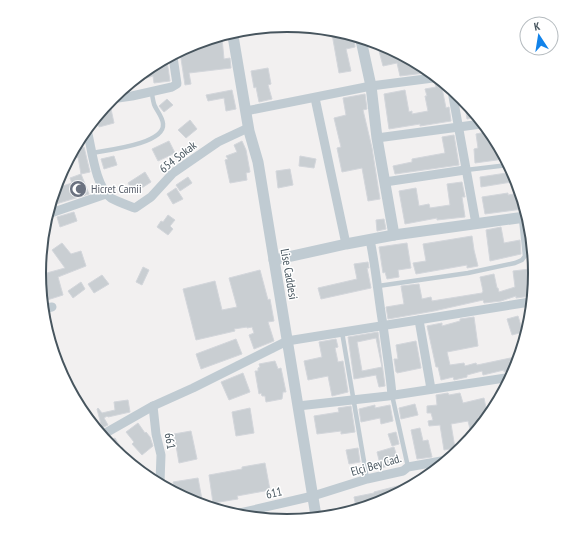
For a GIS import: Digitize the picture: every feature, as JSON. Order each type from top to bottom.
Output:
[{"type":"street","name":"Lise Caddesi","points":[[232,39],[248,128],[258,162],[316,513]]},
{"type":"street","points":[[365,45],[377,138],[394,235]]},
{"type":"street","points":[[124,96],[152,92],[172,87],[177,84],[174,61]]},
{"type":"street","points":[[246,111],[371,86],[430,78]]},
{"type":"street","points":[[315,98],[346,244]]},
{"type":"street","points":[[454,99],[465,170],[476,224]]},
{"type":"street","points":[[377,138],[478,124]]},
{"type":"street","name":"654 Sokak","points":[[106,194],[111,198],[135,208],[151,198],[173,173],[218,142],[248,128]]},
{"type":"street","points":[[54,212],[106,194],[100,184],[89,137]]},
{"type":"street","points":[[385,182],[465,170]]},
{"type":"street","points":[[274,260],[394,235],[522,218]]},
{"type":"street","points":[[370,240],[391,375],[392,395]]},
{"type":"street","points":[[106,433],[153,406],[193,388],[287,341],[527,302]]},
{"type":"street","points":[[419,320],[431,389]]},
{"type":"street","points":[[298,406],[392,395],[505,378]]},
{"type":"street","name":"661","points":[[153,406],[156,434],[161,455],[160,479]]},
{"type":"street","name":"Elçi Bey Cad.","points":[[313,496],[368,479],[403,471],[423,464],[440,461]]},
{"type":"street","points":[[423,464],[427,471]]},
{"type":"street","name":"611","points":[[247,511],[313,496]]},
{"type":"lane","points":[[92,153],[144,142],[158,136],[163,124],[154,103],[152,92]]},
{"type":"lane","points":[[465,170],[503,166]]},
{"type":"lane","points":[[378,286],[468,273],[515,263],[522,260],[525,256],[523,222]]},
{"type":"lane","points":[[342,332],[368,479]]},
{"type":"lane","points":[[392,395],[408,468]]},
{"type":"building","points":[[332,37],[354,41],[355,47],[346,49],[351,71],[339,73]]},
{"type":"building","points":[[222,41],[224,59],[230,58],[231,68],[189,73],[191,84],[185,85],[181,57],[195,50]]},
{"type":"building","points":[[379,50],[408,64],[422,73],[400,76],[397,63],[383,66]]},
{"type":"building","points":[[167,64],[170,81],[154,83],[153,76],[145,78]]},
{"type":"building","points":[[268,68],[271,84],[268,85],[272,99],[259,102],[256,87],[254,88],[251,71]]},
{"type":"building","points":[[435,84],[437,84],[442,88],[446,108],[449,107],[451,121],[389,129],[384,94],[405,90],[409,112],[412,111],[412,114],[428,111],[425,89],[436,87]]},
{"type":"building","points":[[232,90],[236,109],[226,111],[224,98],[208,101],[206,95]]},
{"type":"building","points":[[365,94],[367,109],[363,110],[372,148],[380,199],[368,201],[362,168],[342,172],[337,148],[341,147],[334,118],[346,115],[343,98]]},
{"type":"building","points":[[167,99],[173,105],[164,112],[159,106]]},
{"type":"building","points":[[111,109],[114,123],[99,127],[98,124]]},
{"type":"building","points":[[466,111],[472,118],[467,119]]},
{"type":"building","points":[[190,120],[197,129],[186,138],[178,130]]},
{"type":"building","points":[[484,132],[500,160],[475,163],[474,149],[478,148],[476,134]]},
{"type":"building","points":[[454,135],[459,165],[395,174],[393,166],[412,162],[412,159],[445,153],[442,137]]},
{"type":"building","points":[[169,141],[175,153],[158,161],[152,149]]},
{"type":"building","points":[[242,141],[246,150],[250,172],[246,173],[247,180],[230,183],[225,160],[228,159],[226,156],[237,152],[234,145]]},
{"type":"building","points":[[84,147],[90,172],[81,174],[78,157],[75,158],[81,149]]},
{"type":"building","points":[[114,156],[117,165],[104,169],[101,159]]},
{"type":"building","points":[[300,156],[316,159],[314,168],[299,166]]},
{"type":"building","points":[[290,169],[293,185],[278,188],[276,171]]},
{"type":"building","points":[[145,172],[151,182],[134,193],[128,183]]},
{"type":"building","points":[[507,173],[511,182],[481,187],[480,177]]},
{"type":"building","name":"Hicret Camii","points":[[81,174],[89,194],[56,204],[62,186],[72,183],[70,178]]},
{"type":"building","points":[[188,177],[192,183],[180,191],[176,185]]},
{"type":"building","points":[[462,182],[465,197],[462,197],[465,217],[437,220],[437,218],[405,224],[399,191],[416,188],[419,206],[429,204],[430,208],[450,205],[447,184]]},
{"type":"building","points":[[176,188],[183,199],[173,204],[167,194]]},
{"type":"building","points":[[508,193],[508,195],[515,194],[520,209],[485,214],[482,197]]},
{"type":"building","points":[[74,212],[77,221],[60,227],[57,217]]},
{"type":"building","points":[[168,215],[175,220],[170,226],[173,229],[168,235],[157,227]]},
{"type":"building","points":[[384,219],[386,229],[377,231],[376,220]]},
{"type":"building","points":[[501,227],[504,243],[520,240],[521,254],[490,261],[486,230]]},
{"type":"building","points":[[472,236],[478,266],[467,268],[467,265],[416,274],[413,263],[426,261],[423,244]]},
{"type":"building","points":[[62,243],[71,254],[81,251],[86,266],[58,277],[63,295],[48,300],[46,273],[65,268],[52,250]]},
{"type":"building","points":[[407,243],[411,268],[398,270],[399,277],[387,279],[385,272],[383,273],[379,247]]},
{"type":"building","points":[[368,262],[369,268],[367,268],[371,288],[321,299],[318,288],[357,279],[354,264]]},
{"type":"building","points":[[143,267],[149,270],[142,285],[136,282]]},
{"type":"building","points":[[529,269],[528,296],[516,298],[516,296],[501,301],[484,303],[483,300],[388,319],[386,307],[404,304],[401,286],[419,284],[422,299],[431,297],[432,301],[482,293],[483,291],[480,277],[494,274],[499,292],[515,287],[513,271]]},
{"type":"building","points":[[260,270],[268,300],[270,299],[274,321],[268,322],[274,341],[254,349],[249,335],[254,333],[252,327],[234,329],[235,331],[196,340],[183,289],[215,281],[222,310],[237,307],[229,278]]},
{"type":"building","points":[[102,275],[109,284],[94,293],[88,284]]},
{"type":"building","points":[[81,282],[85,289],[73,298],[68,291]]},
{"type":"building","points":[[518,316],[522,332],[512,335],[507,319]]},
{"type":"building","points":[[474,317],[478,346],[447,352],[450,365],[464,363],[465,366],[476,363],[477,365],[514,357],[508,371],[504,372],[504,370],[483,375],[482,371],[454,380],[453,377],[441,380],[438,367],[436,367],[427,326],[442,323],[442,326],[460,321],[460,319]]},
{"type":"building","points":[[378,332],[385,386],[379,387],[376,375],[354,379],[348,337]],"holes":[[[376,338],[382,367],[362,371],[357,342]]]},
{"type":"building","points":[[236,339],[242,354],[201,369],[196,354]]},
{"type":"building","points":[[336,339],[338,347],[335,348],[338,362],[343,361],[348,392],[332,396],[328,376],[308,380],[304,361],[322,357],[319,342]]},
{"type":"building","points":[[416,341],[421,368],[397,373],[394,359],[398,359],[396,345]]},
{"type":"building","points":[[275,361],[278,369],[281,368],[286,392],[283,392],[282,399],[266,402],[265,396],[262,396],[261,393],[259,394],[255,371],[258,371],[258,368],[260,367],[259,364]]},
{"type":"building","points":[[243,373],[250,392],[229,400],[221,382]]},
{"type":"building","points":[[460,393],[463,403],[484,398],[486,410],[482,416],[478,417],[479,422],[471,431],[468,421],[451,424],[454,448],[444,450],[440,425],[429,426],[428,421],[433,420],[431,413],[427,413],[427,406],[437,405],[436,395]]},
{"type":"building","points":[[128,400],[130,412],[107,416],[104,418],[108,425],[102,428],[97,409],[98,408],[102,413],[115,410],[114,402]]},
{"type":"building","points":[[415,404],[418,415],[401,419],[399,408]]},
{"type":"building","points":[[375,405],[375,408],[390,405],[393,421],[381,424],[380,418],[361,422],[359,409]]},
{"type":"building","points":[[351,406],[355,432],[341,434],[341,431],[317,434],[314,416],[339,412],[338,408]]},
{"type":"building","points":[[250,408],[254,433],[236,436],[232,412]]},
{"type":"building","points":[[138,423],[150,437],[153,446],[142,455],[132,444],[134,442],[126,432]]},
{"type":"building","points":[[420,428],[423,441],[428,440],[432,457],[417,459],[411,430]]},
{"type":"building","points":[[191,431],[197,459],[179,463],[174,434]]},
{"type":"building","points":[[396,432],[399,444],[392,446],[388,434]]},
{"type":"building","points":[[115,438],[121,448],[117,444],[112,439]]},
{"type":"building","points":[[394,447],[399,463],[381,468],[377,452]]},
{"type":"building","points":[[358,448],[360,462],[349,464],[346,450]]},
{"type":"building","points":[[265,463],[270,490],[237,496],[238,499],[213,503],[209,475]]},
{"type":"building","points":[[198,478],[202,499],[174,486],[173,482]]},
{"type":"building","points":[[407,484],[380,497],[356,505],[354,497]]},
{"type":"place","name":"Hicret Camii","points":[[78,189]]}]
